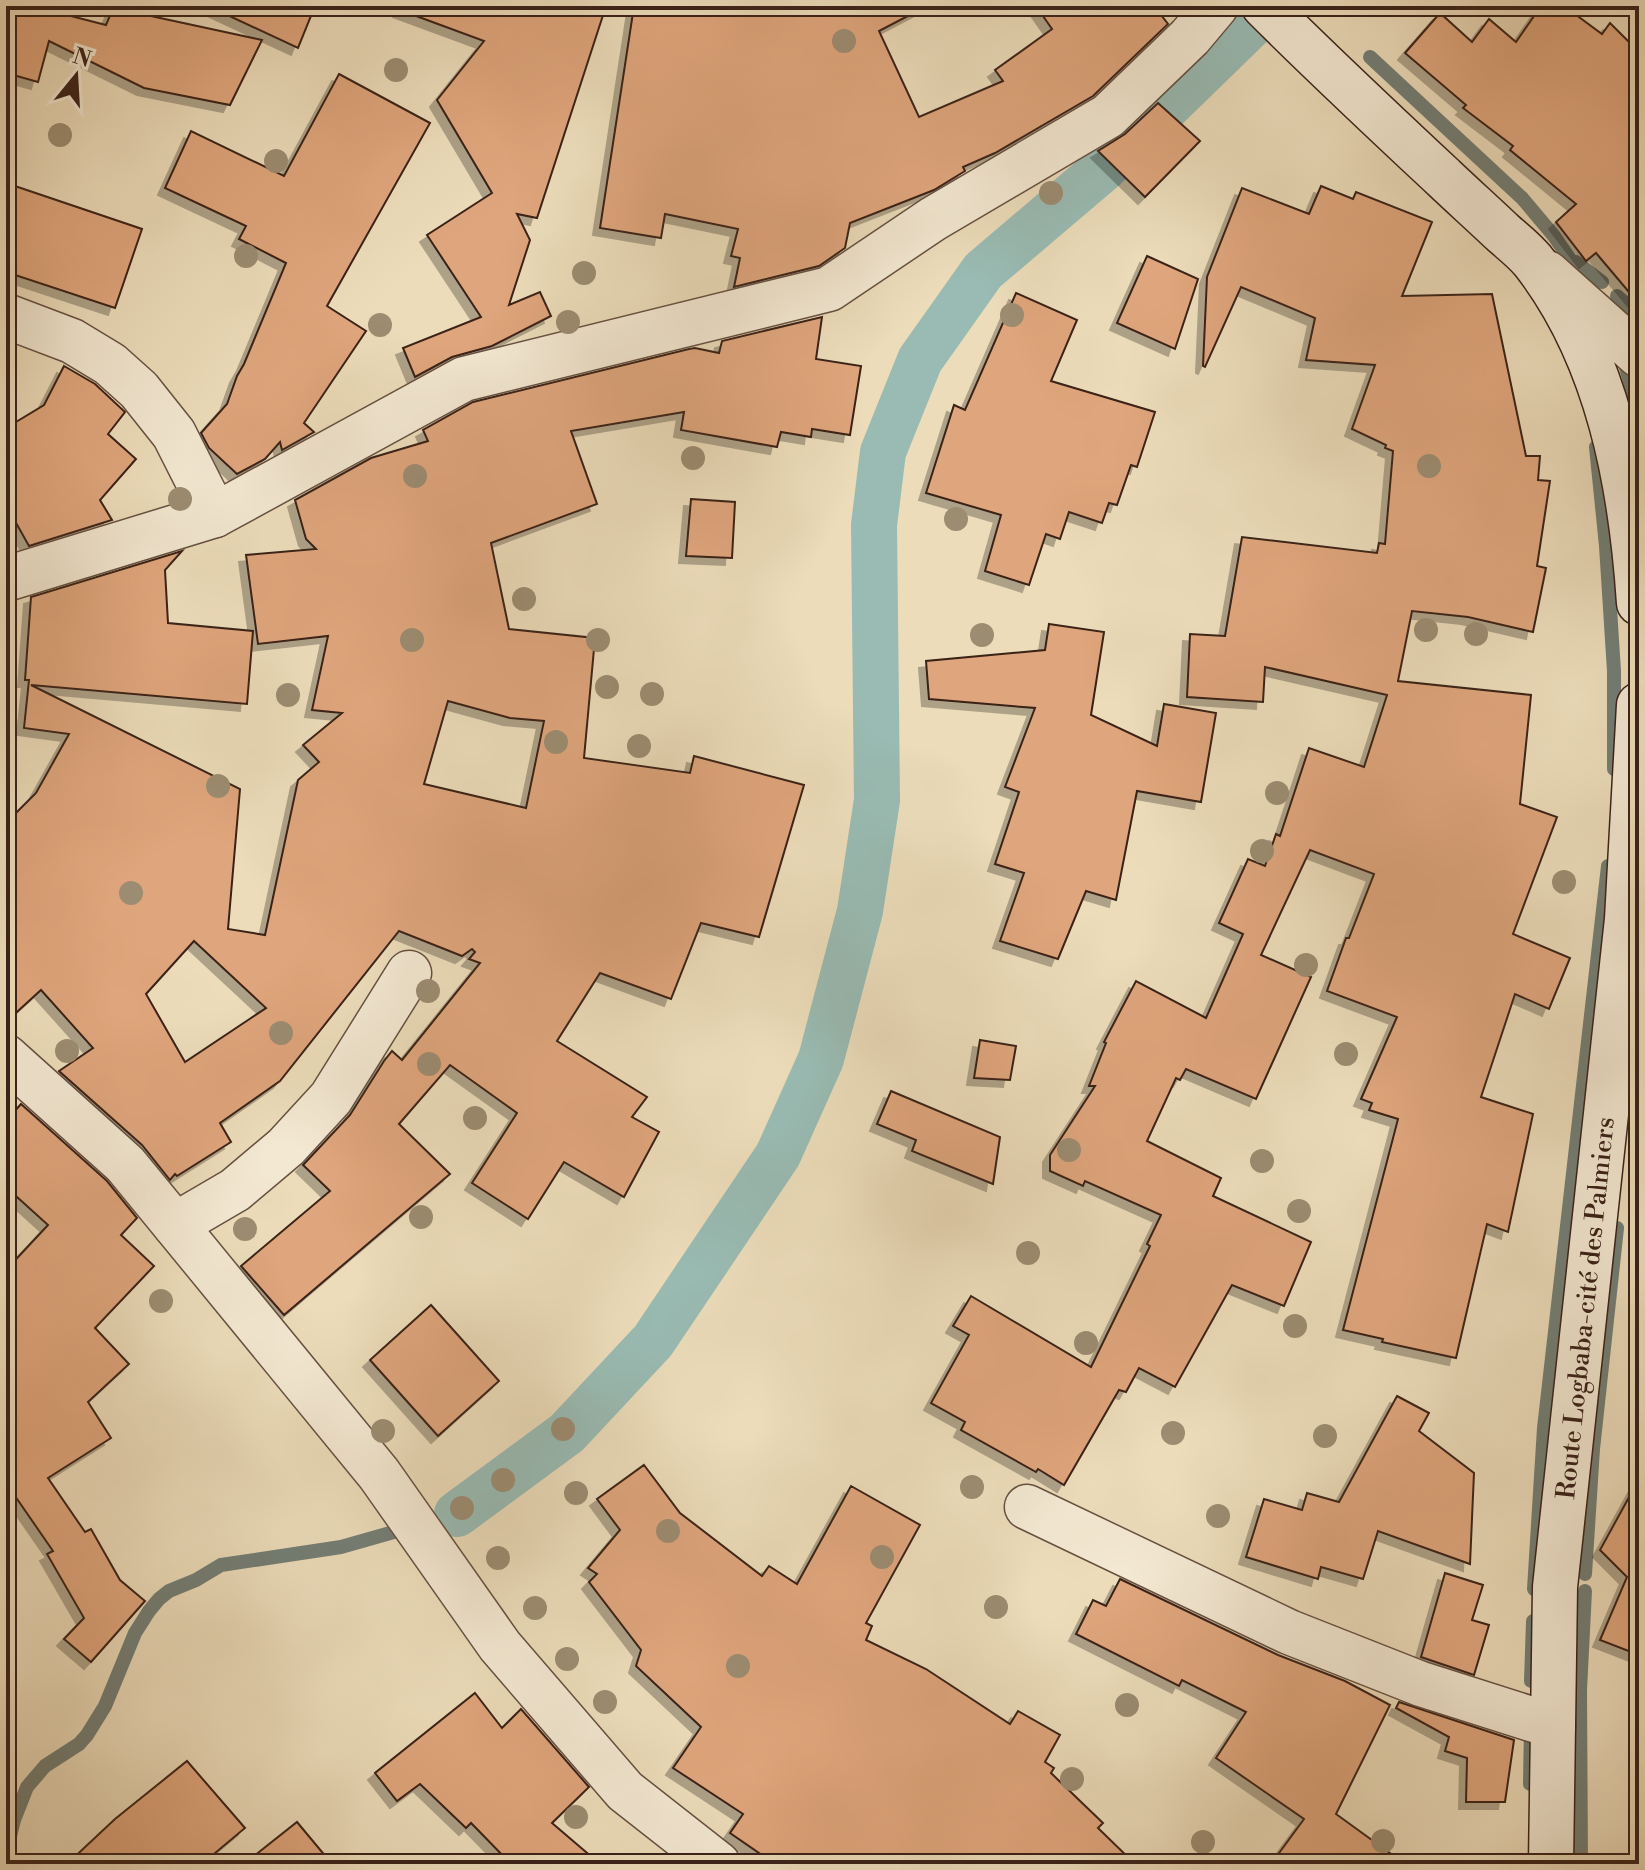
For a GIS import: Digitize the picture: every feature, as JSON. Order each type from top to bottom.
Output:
[{"type":"street","points":[[6,579],[215,515],[464,379],[829,289],[933,219],[1108,116],[1190,37],[1216,6]]},
{"type":"street","points":[[1264,6],[1325,67],[1639,355]]},
{"type":"street","points":[[1531,258],[1561,302],[1596,376],[1616,443],[1635,548],[1639,603]]},
{"type":"street","points":[[6,316],[72,341],[110,364],[139,390],[174,434],[215,515]]},
{"type":"street","name":"Route Logbaba-cité des Palmiers","points":[[1551,1864],[1555,1587],[1627,919],[1639,705]]},
{"type":"street","points":[[175,1225],[235,1190],[286,1147],[331,1098],[409,973]]},
{"type":"street","points":[[6,1057],[125,1164],[379,1474],[500,1646],[625,1791],[718,1864]]},
{"type":"street","points":[[1027,1507],[1289,1632],[1421,1684],[1553,1726]]},
{"type":"building","points":[[6,6],[32,6],[106,25],[114,6],[119,6],[137,13],[262,40],[230,105],[144,88],[49,41],[38,82],[6,73]]},
{"type":"building","points":[[208,6],[315,6],[298,48]]},
{"type":"building","points":[[401,6],[606,6],[537,218],[517,214],[530,240],[509,305],[540,292],[551,316],[492,346],[452,357],[415,377],[403,348],[481,317],[427,235],[492,193],[437,100],[484,41],[400,10]]},
{"type":"building","points":[[634,6],[927,6],[879,31],[919,117],[1003,81],[995,70],[1052,29],[1036,6],[1154,6],[1168,24],[1093,96],[995,153],[963,167],[965,171],[934,190],[850,223],[845,248],[819,266],[734,287],[740,258],[731,256],[738,229],[665,214],[661,238],[600,228]]},
{"type":"building","points":[[1541,6],[1564,6],[1602,34],[1610,23],[1639,52],[1639,304],[1596,253],[1586,261],[1556,222],[1576,204],[1510,150],[1513,146],[1463,108],[1466,105],[1405,53],[1440,13],[1472,42],[1489,19],[1516,42]]},
{"type":"building","points":[[339,74],[430,123],[327,306],[366,331],[304,423],[314,432],[282,450],[280,442],[265,459],[237,474],[209,448],[201,433],[227,404],[286,263],[239,239],[246,226],[165,188],[191,131],[284,176]]},
{"type":"building","points":[[1158,103],[1200,141],[1145,197],[1098,151],[1125,134]]},
{"type":"building","points":[[6,183],[142,229],[115,308],[6,272]]},
{"type":"building","points":[[1321,186],[1353,199],[1356,192],[1432,222],[1402,296],[1492,294],[1526,456],[1540,456],[1538,480],[1550,481],[1537,566],[1546,568],[1533,632],[1468,617],[1412,611],[1398,681],[1531,695],[1520,804],[1557,817],[1513,934],[1570,958],[1549,1009],[1515,994],[1481,1097],[1533,1114],[1508,1232],[1487,1224],[1456,1358],[1343,1330],[1398,1119],[1369,1110],[1372,1103],[1361,1099],[1397,1017],[1327,991],[1374,874],[1310,850],[1261,955],[1311,977],[1256,1099],[1186,1069],[1180,1080],[1176,1078],[1147,1141],[1221,1178],[1213,1196],[1311,1242],[1284,1306],[1232,1285],[1175,1387],[1139,1368],[1126,1392],[1119,1390],[1064,1485],[961,1430],[965,1422],[931,1403],[969,1335],[953,1326],[971,1296],[1091,1367],[1150,1246],[1147,1244],[1161,1215],[1085,1181],[1083,1186],[1050,1171],[1050,1155],[1095,1086],[1089,1086],[1104,1042],[1136,981],[1206,1018],[1243,934],[1219,923],[1248,859],[1265,866],[1276,834],[1280,836],[1309,748],[1364,767],[1387,695],[1265,667],[1263,702],[1187,697],[1190,634],[1225,636],[1242,537],[1377,553],[1379,543],[1385,544],[1393,451],[1352,429],[1375,365],[1306,360],[1315,318],[1241,287],[1203,366],[1207,277],[1242,188],[1309,214]]},
{"type":"building","points":[[1147,256],[1198,279],[1175,349],[1117,323]]},
{"type":"building","points":[[1016,293],[1077,320],[1051,381],[1155,412],[1137,467],[1131,465],[1117,505],[1109,503],[1102,523],[1069,512],[1060,539],[1046,534],[1029,585],[985,571],[1001,515],[926,493],[954,405],[965,410]]},
{"type":"building","points":[[822,317],[816,359],[861,366],[850,435],[812,429],[811,437],[781,432],[777,447],[681,430],[684,412],[571,431],[597,504],[491,543],[509,629],[595,638],[584,758],[690,773],[694,756],[804,785],[759,937],[701,923],[671,999],[600,973],[557,1041],[647,1097],[632,1117],[659,1132],[624,1197],[564,1162],[528,1219],[472,1183],[517,1113],[450,1065],[399,1124],[450,1174],[284,1315],[241,1266],[330,1191],[303,1165],[350,1115],[392,1051],[402,1060],[480,963],[469,959],[475,952],[472,949],[462,956],[399,931],[280,1081],[220,1123],[231,1142],[177,1176],[175,1174],[170,1180],[142,1145],[59,1071],[93,1048],[41,990],[6,1022],[6,823],[36,793],[69,734],[24,728],[29,680],[25,680],[31,597],[182,551],[165,570],[168,623],[253,631],[247,704],[31,685],[240,789],[228,929],[265,935],[298,780],[319,762],[303,745],[342,713],[312,710],[328,636],[258,644],[246,555],[316,549],[306,539],[295,500],[371,458],[428,441],[423,430],[473,402],[689,349],[719,353],[722,341]],"holes":[[[448,701],[510,718],[544,721],[526,808],[424,784]],[[194,941],[266,1008],[185,1062],[146,994]]]},
{"type":"building","points":[[64,366],[95,384],[125,412],[108,434],[136,459],[100,500],[112,520],[29,546],[6,505],[6,428],[44,405]]},
{"type":"building","points":[[691,499],[735,502],[732,558],[686,556]]},
{"type":"building","points":[[1049,624],[1104,632],[1091,715],[1157,746],[1164,704],[1216,713],[1201,802],[1137,791],[1116,900],[1086,891],[1058,959],[1000,941],[1024,873],[995,864],[1019,792],[1005,787],[1035,708],[929,699],[926,661],[1045,650]]},
{"type":"building","points":[[980,1040],[1016,1046],[1010,1080],[974,1078]]},
{"type":"building","points":[[891,1091],[1000,1137],[993,1184],[912,1151],[916,1140],[877,1124]]},
{"type":"building","points":[[21,1104],[107,1181],[137,1218],[121,1235],[154,1266],[95,1328],[129,1364],[88,1402],[111,1438],[48,1478],[85,1532],[91,1529],[120,1580],[145,1601],[91,1662],[64,1639],[84,1618],[47,1554],[53,1551],[6,1483],[6,1270],[48,1225],[6,1187],[6,1121]]},
{"type":"building","points":[[431,1305],[499,1381],[438,1436],[370,1360]]},
{"type":"building","points":[[1397,1396],[1429,1413],[1419,1431],[1474,1473],[1470,1564],[1378,1531],[1363,1579],[1321,1567],[1318,1579],[1246,1557],[1264,1499],[1302,1510],[1307,1493],[1339,1502]]},
{"type":"building","points":[[644,1465],[680,1513],[762,1576],[769,1566],[797,1584],[851,1486],[920,1525],[866,1623],[872,1626],[866,1640],[926,1669],[1010,1724],[1018,1711],[1060,1735],[1045,1762],[1054,1768],[1051,1773],[1103,1823],[1098,1828],[1135,1864],[775,1864],[730,1833],[743,1814],[673,1768],[701,1727],[636,1666],[641,1650],[589,1582],[597,1574],[588,1568],[620,1530],[597,1499]]},
{"type":"building","points":[[1639,1479],[1639,1655],[1600,1640],[1627,1577],[1600,1550]]},
{"type":"building","points":[[1445,1573],[1483,1585],[1472,1620],[1489,1625],[1474,1675],[1421,1657]]},
{"type":"building","points":[[1120,1579],[1278,1655],[1345,1681],[1390,1705],[1336,1814],[1405,1864],[1271,1864],[1304,1819],[1216,1758],[1246,1712],[1182,1680],[1179,1686],[1076,1634],[1093,1600],[1106,1606]]},
{"type":"building","points":[[475,1693],[502,1728],[521,1709],[589,1787],[552,1823],[600,1864],[511,1864],[471,1823],[466,1828],[420,1784],[397,1801],[375,1773]]},
{"type":"building","points":[[1399,1702],[1514,1740],[1505,1802],[1466,1802],[1467,1758],[1445,1751],[1449,1737],[1396,1708]]},
{"type":"building","points":[[187,1761],[245,1828],[202,1864],[67,1864],[115,1819]]},
{"type":"building","points":[[297,1822],[332,1864],[244,1864]]},
{"type":"waterway","points":[[457,1514],[567,1433],[653,1341],[778,1155],[821,1059],[860,911],[877,800],[874,525],[883,452],[920,360],[983,271],[1103,169],[1251,25],[1265,6]]},
{"type":"waterway","points":[[1370,57],[1522,198],[1554,236],[1589,287]]},
{"type":"waterway","points":[[1576,262],[1602,282]]},
{"type":"waterway","points":[[1617,296],[1639,316]]},
{"type":"waterway","points":[[1624,360],[1639,415]]},
{"type":"waterway","points":[[1596,447],[1614,671],[1614,769]]},
{"type":"waterway","points":[[1534,1589],[1544,1428],[1608,866]]},
{"type":"waterway","points":[[1637,1054],[1639,1036]]},
{"type":"waterway","points":[[1585,1574],[1593,1449],[1617,1228]]},
{"type":"waterway","points":[[6,1852],[27,1787],[45,1766],[79,1744],[87,1735],[105,1706],[135,1633],[149,1611],[169,1591],[221,1565],[341,1547],[457,1514]]},
{"type":"waterway","points":[[1581,1864],[1580,1690],[1585,1591]]},
{"type":"waterway","points":[[1531,1681],[1533,1621]]},
{"type":"waterway","points":[[1530,1784],[1531,1724]]}]
